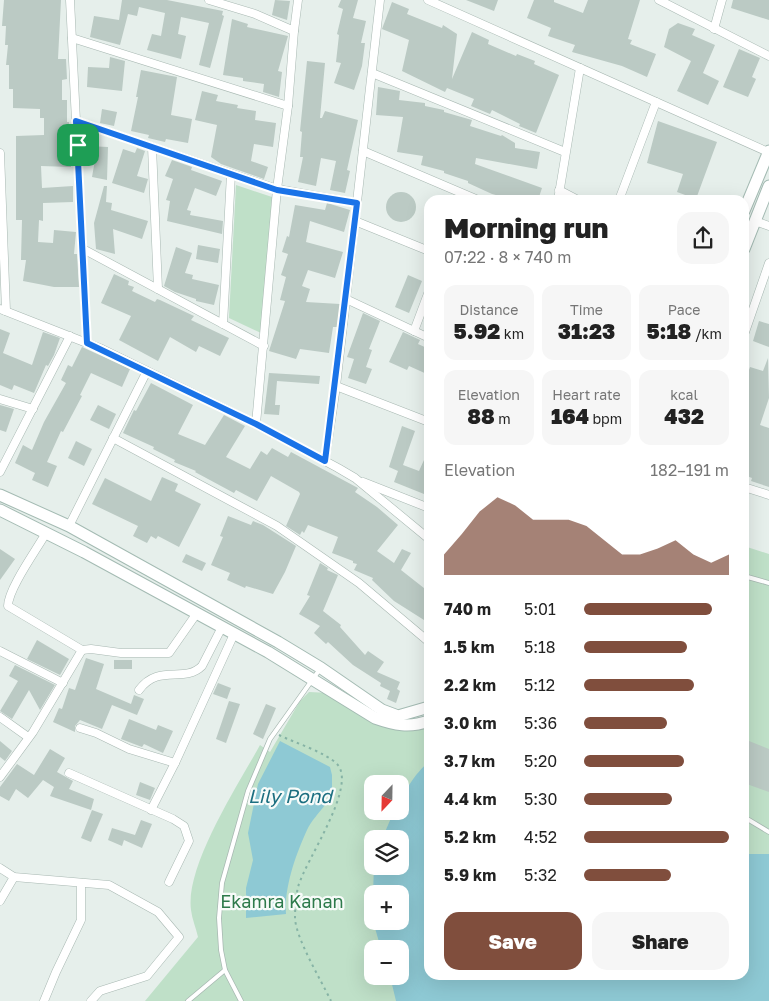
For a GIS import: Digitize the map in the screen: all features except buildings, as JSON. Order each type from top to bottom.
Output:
[{"type":"street","points":[[70,0],[87,343]]},
{"type":"street","points":[[209,0],[255,14],[294,31]]},
{"type":"street","points":[[256,424],[277,190],[288,106],[298,0]]},
{"type":"street","points":[[325,461],[336,386],[380,0]]},
{"type":"street","points":[[428,0],[769,152],[749,199]]},
{"type":"street","points":[[659,0],[769,56]]},
{"type":"street","points":[[714,28],[722,0]]},
{"type":"street","points":[[72,38],[288,106]]},
{"type":"street","points":[[558,195],[580,68]]},
{"type":"street","points":[[372,73],[565,152]]},
{"type":"street","points":[[621,195],[656,102]]},
{"type":"street","points":[[76,121],[277,190],[357,203]]},
{"type":"street","points":[[152,147],[158,289]]},
{"type":"street","points":[[363,151],[466,195]]},
{"type":"street","points":[[0,153],[3,310],[87,343],[256,424],[355,478],[424,506]]},
{"type":"street","points":[[223,324],[230,174]]},
{"type":"street","points":[[749,236],[769,185],[758,178]]},
{"type":"street","points":[[559,190],[568,195]]},
{"type":"street","points":[[355,221],[424,249]]},
{"type":"street","points":[[755,221],[769,226]]},
{"type":"street","points":[[83,249],[264,346]]},
{"type":"street","points":[[749,321],[769,263]]},
{"type":"street","points":[[346,299],[424,336]]},
{"type":"street","points":[[414,331],[424,304]]},
{"type":"street","points":[[0,472],[70,336]]},
{"type":"street","points":[[69,526],[147,371]]},
{"type":"street","points":[[336,386],[424,420]]},
{"type":"street","points":[[0,399],[33,409]]},
{"type":"street","points":[[113,438],[277,526],[359,583],[424,638]]},
{"type":"street","points":[[355,478],[424,535]]},
{"type":"street","points":[[749,489],[769,495]]},
{"type":"street","points":[[0,494],[69,526],[278,642],[321,668],[382,710],[398,716],[424,709]]},
{"type":"street","points":[[0,510],[222,627],[375,718],[393,725],[407,726],[424,722]]},
{"type":"street","points":[[46,533],[14,587],[8,599],[8,606],[82,650],[91,649],[120,653],[169,652],[196,613]]},
{"type":"street","points":[[139,690],[150,679],[170,674],[197,671],[202,666],[222,627]]},
{"type":"street","points":[[151,810],[175,763],[234,634]]},
{"type":"street","points":[[0,777],[33,732],[82,650]]},
{"type":"street","points":[[0,651],[62,683]]},
{"type":"street","points":[[0,717],[28,737]]},
{"type":"street","points":[[80,728],[96,733],[130,749],[175,763]]},
{"type":"street","points":[[69,773],[184,826],[189,841],[169,882]]},
{"type":"street","points":[[0,868],[14,877],[109,885],[158,912],[179,938],[147,976],[100,991],[91,1001]]},
{"type":"street","points":[[0,901],[14,877]]},
{"type":"street","points":[[44,1001],[81,920],[81,883]]},
{"type":"lane","points":[[749,577],[769,583]]},
{"type":"lane","points":[[241,1001],[225,970],[219,918],[222,884],[248,791],[275,733],[321,668]]},
{"type":"lane","points":[[749,820],[769,832]]},
{"type":"lane","points":[[188,1001],[225,970]]},
{"type":"path","points":[[275,733],[330,759],[339,767],[341,773],[340,791],[336,805],[313,850],[298,886],[295,919],[301,939],[331,1001]]},
{"type":"green space","points":[[236,185],[272,197],[261,333],[229,318]]},
{"type":"green space","name":"Ekamra Kanan","points":[[749,548],[769,554],[769,1001],[145,1001],[198,937],[191,910],[191,892],[196,871],[215,826],[260,745],[270,752],[300,701],[309,692],[330,693],[364,708],[424,726],[424,980],[749,980]]},
{"type":"water","name":"Lily Pond","points":[[280,741],[330,767],[332,789],[324,793],[322,798],[325,805],[313,820],[299,849],[289,882],[286,914],[246,918],[246,888],[253,860],[248,833],[258,784]]},
{"type":"water","points":[[424,767],[424,980],[749,980],[749,854],[769,854],[769,1001],[396,1001],[392,985],[409,985],[409,940],[378,940],[376,930],[409,930],[409,885],[373,885],[374,875],[409,875],[409,830],[386,830],[390,820],[409,820],[410,784]]},
{"type":"route","points":[[76,121],[277,190],[357,203],[336,386],[325,461],[256,424],[102,348],[87,343],[78,145],[76,121]]}]
